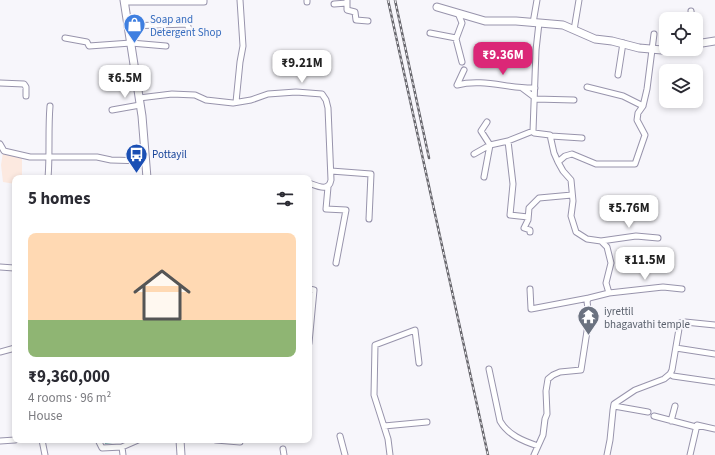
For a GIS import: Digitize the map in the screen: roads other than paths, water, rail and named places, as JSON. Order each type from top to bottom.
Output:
[{"type":"main road","points":[[125,1],[130,43],[140,102],[147,175]]},
{"type":"main road","points":[[437,7],[484,21],[563,25],[594,39],[623,43],[639,48],[659,50]]},
{"type":"main road","points":[[703,43],[715,40]]},
{"type":"main road","points":[[180,443],[181,455]]},
{"type":"street","points":[[125,1],[204,2],[204,0]]},
{"type":"street","points":[[236,102],[243,46],[240,0]]},
{"type":"street","points":[[533,131],[537,0]]},
{"type":"street","points":[[574,30],[579,0]]},
{"type":"street","points":[[334,4],[347,1],[347,10],[354,12],[356,20],[368,21]]},
{"type":"street","points":[[458,13],[462,23],[456,40],[462,62]]},
{"type":"street","points":[[128,26],[187,24],[191,34]]},
{"type":"street","points":[[430,32],[456,38]]},
{"type":"street","points":[[558,162],[565,156],[572,154],[596,164],[635,164],[645,135],[637,120],[638,113],[643,106],[647,89],[654,34]]},
{"type":"street","points":[[65,38],[87,42],[89,46],[130,43],[166,46]]},
{"type":"street","points":[[618,75],[623,43]]},
{"type":"street","points":[[464,70],[457,84],[480,82],[522,88],[535,88]]},
{"type":"street","points":[[0,83],[24,84],[26,86],[26,96]]},
{"type":"street","points":[[587,87],[623,96],[643,106]]},
{"type":"street","points":[[522,88],[534,98],[574,100]]},
{"type":"street","points":[[112,110],[172,94],[195,95],[201,99],[212,101],[236,102],[251,100],[268,94],[296,92],[322,94],[326,100],[328,108],[331,172],[326,209],[346,210],[336,263]]},
{"type":"street","points":[[48,175],[50,157],[50,106]]},
{"type":"street","points":[[484,177],[490,145],[481,132],[487,122]]},
{"type":"street","points":[[533,131],[537,134],[582,138]]},
{"type":"street","points":[[474,154],[490,145],[508,141],[533,131]]},
{"type":"street","points":[[551,136],[552,145],[558,162],[563,171],[571,180],[573,201],[571,216],[576,232],[587,239],[601,241],[636,236],[658,238]]},
{"type":"street","points":[[508,141],[513,184],[510,215],[528,217]]},
{"type":"street","points":[[0,144],[4,151],[30,157],[97,157],[117,160],[146,161]]},
{"type":"street","points":[[331,172],[368,172],[371,174],[369,218]]},
{"type":"street","points":[[312,184],[323,188],[328,187]]},
{"type":"street","points":[[530,232],[530,230],[524,228],[528,217],[529,208],[539,198],[572,195]]},
{"type":"street","points":[[601,241],[607,247],[611,263],[606,283],[609,293]]},
{"type":"street","points":[[0,267],[12,268]]},
{"type":"street","points":[[530,289],[531,309],[609,293],[663,287],[682,289]]},
{"type":"street","points":[[312,290],[314,290],[312,311]]},
{"type":"street","points":[[534,455],[543,435],[545,419],[548,414],[546,391],[548,379],[560,372],[581,370],[589,318],[588,301],[590,298]]},
{"type":"street","points":[[607,455],[614,406],[622,398],[635,390],[664,379],[670,374],[680,323],[715,325]]},
{"type":"street","points":[[390,455],[384,426],[374,395],[375,345],[415,330],[419,363]]},
{"type":"street","points":[[676,348],[715,354]]},
{"type":"street","points":[[0,352],[12,349]]},
{"type":"street","points":[[489,369],[500,421],[513,435],[538,446]]},
{"type":"street","points":[[670,374],[673,376],[715,382]]},
{"type":"street","points":[[614,406],[648,412]]},
{"type":"street","points":[[672,421],[675,406]]},
{"type":"street","points":[[654,416],[696,427],[697,425],[715,429]]},
{"type":"street","points":[[384,426],[427,422]]},
{"type":"street","points":[[690,455],[696,427]]},
{"type":"street","points":[[340,436],[345,455]]},
{"type":"street","points":[[0,441],[12,440]]},
{"type":"street","points":[[43,443],[45,455]]},
{"type":"street","points":[[100,443],[102,448],[122,447],[131,443]]},
{"type":"street","points":[[122,447],[123,455]]},
{"type":"street","points":[[283,449],[284,455]]},
{"type":"railway","points":[[388,0],[488,455]]},
{"type":"railway","points":[[395,0],[429,158]]},
{"type":"place","name":"Soap and Detergent Shop","points":[[135,44]]},
{"type":"place","name":"Pottayil","points":[[137,174]]},
{"type":"place","name":"iyrettil bhagavathi temple","points":[[589,336]]}]
